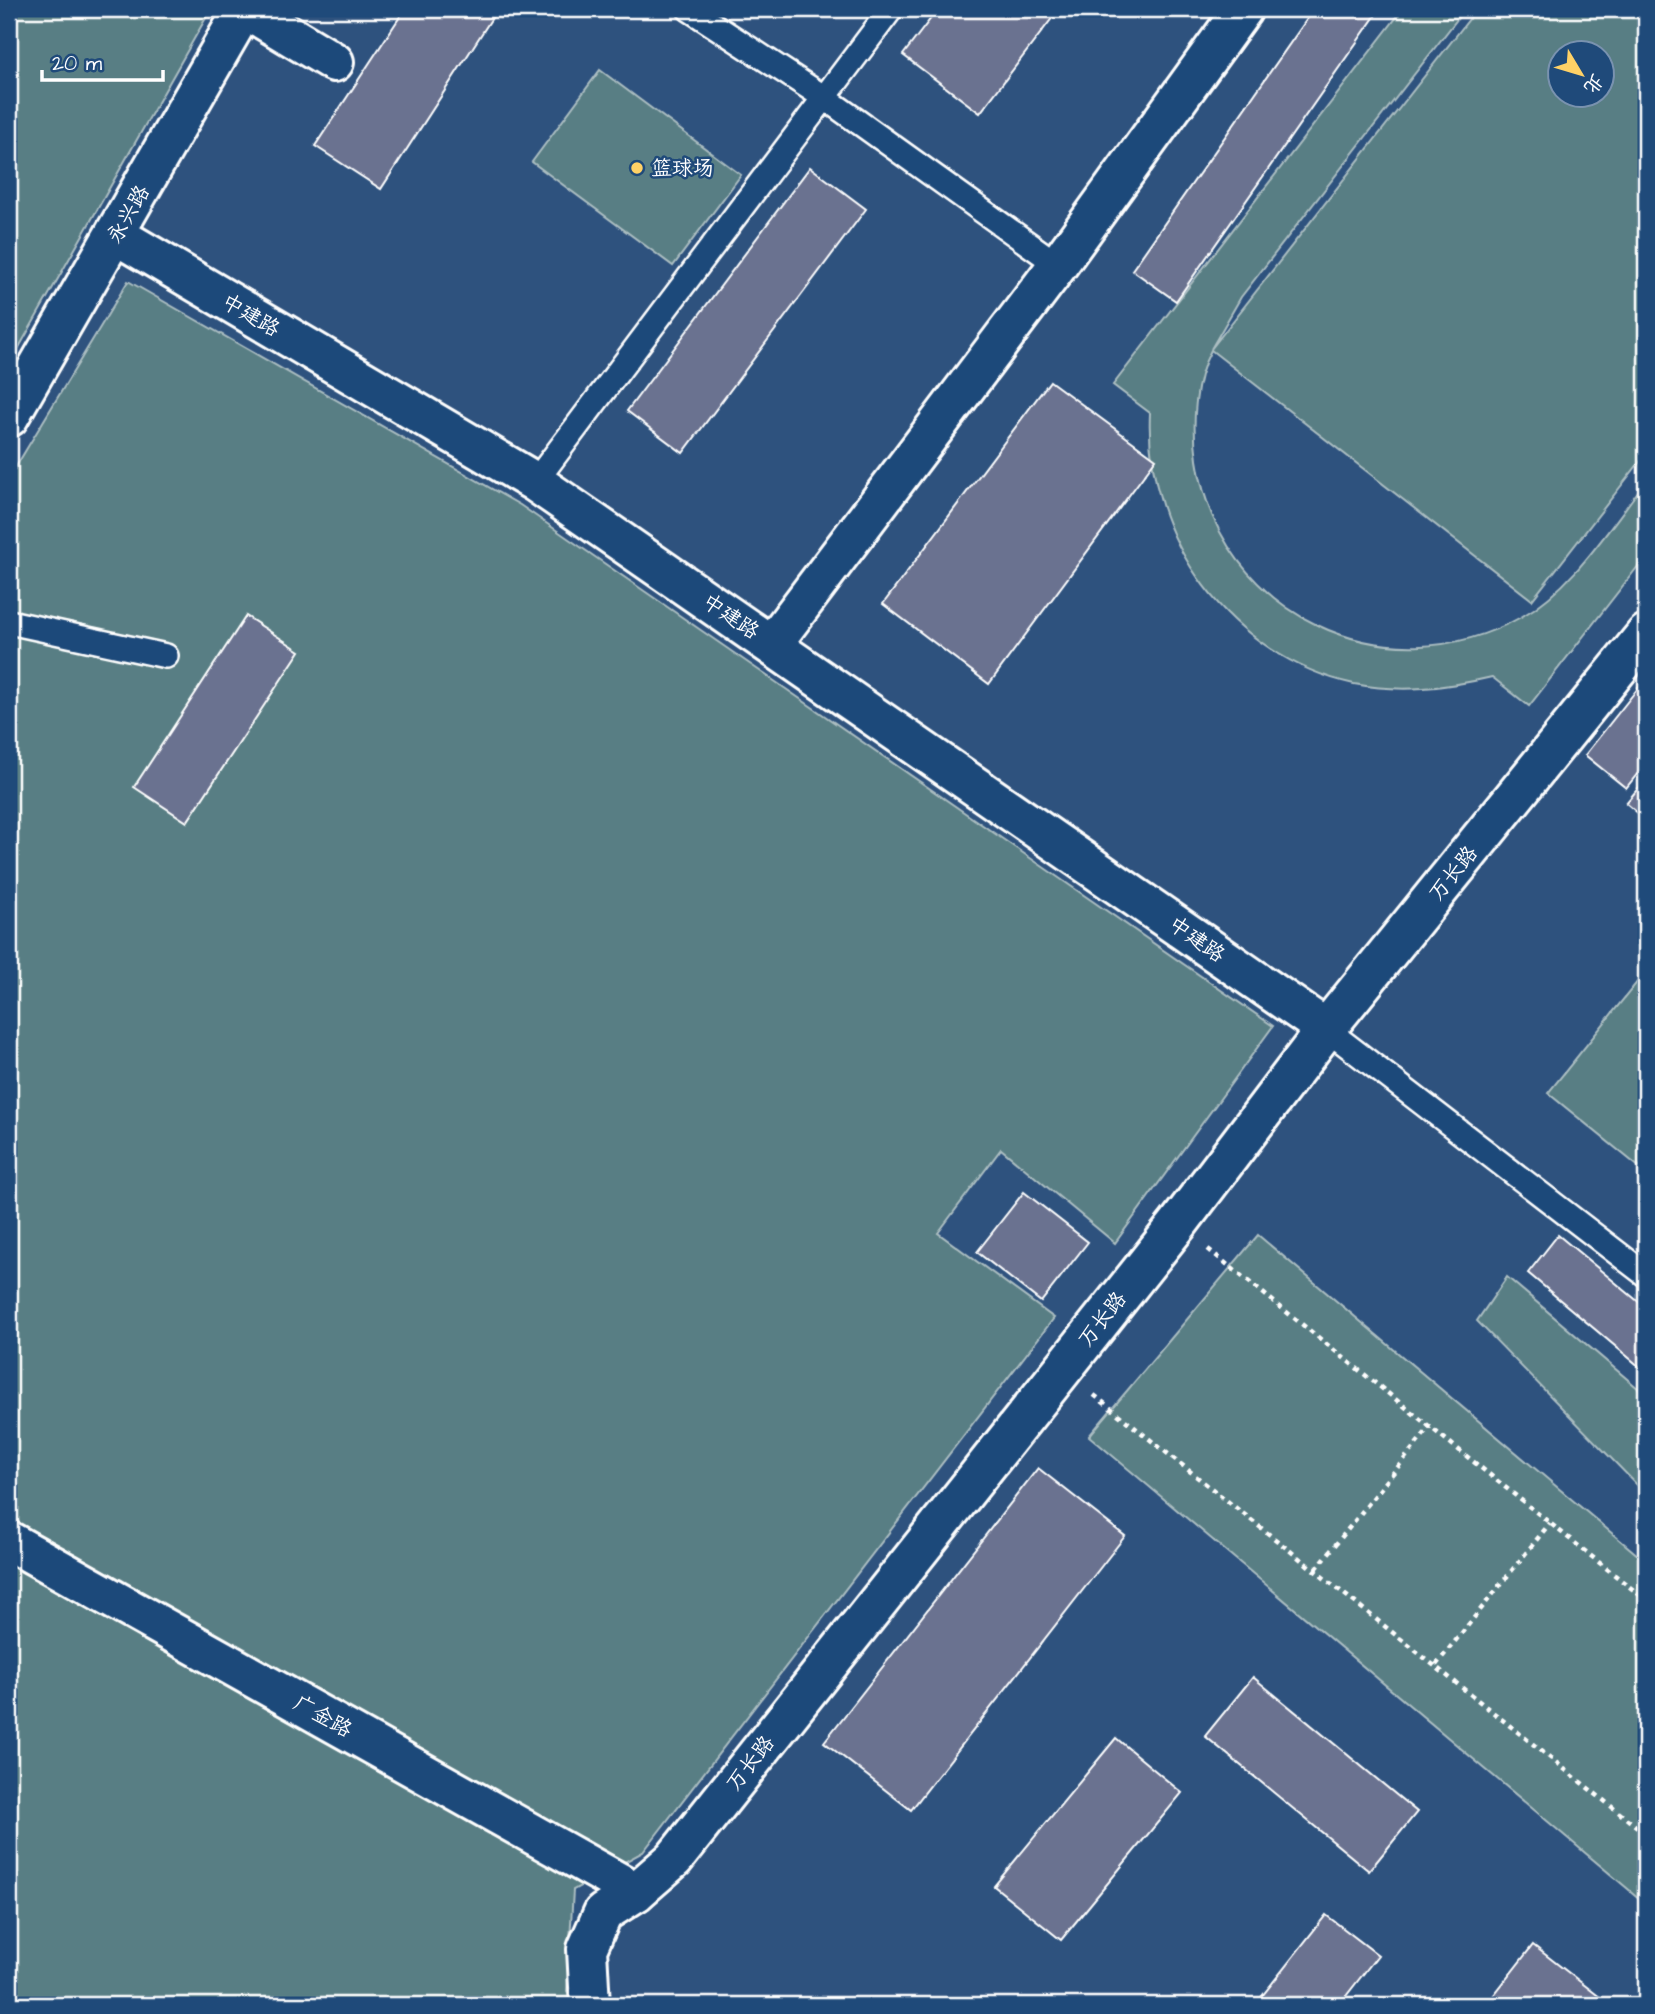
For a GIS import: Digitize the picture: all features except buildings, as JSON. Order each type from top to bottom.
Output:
[{"type":"street","points":[[245,9],[334,62]]},
{"type":"street","name":"永兴路","points":[[9,417],[245,9]]},
{"type":"street","points":[[772,644],[1058,265],[1243,9]]},
{"type":"street","name":"中建路","points":[[116,235],[535,482],[1326,1029]]},
{"type":"street","name":"万长路","points":[[590,2005],[587,1949],[603,1913],[636,1892],[674,1859],[1178,1224],[1326,1029],[1646,634]]},
{"type":"street","name":"广金路","points":[[9,1541],[636,1892]]},
{"type":"lane","points":[[689,9],[825,98],[1058,265]]},
{"type":"lane","points":[[535,482],[891,9]]},
{"type":"lane","points":[[9,622],[166,656]]},
{"type":"lane","points":[[1326,1029],[1646,1275]]},
{"type":"path","points":[[1178,1224],[1646,1601]]},
{"type":"path","points":[[1062,1370],[1317,1569],[1646,1834]]},
{"type":"path","points":[[1317,1569],[1430,1427]]},
{"type":"path","points":[[1436,1665],[1550,1523]]},
{"type":"green space","points":[[9,9],[211,9],[9,365]]},
{"type":"green space","points":[[1403,9],[1465,9],[1241,297],[1211,349],[1477,9],[1646,9],[1646,454],[1532,600],[1211,350],[1198,389],[1195,418],[1197,460],[1212,514],[1238,560],[1274,597],[1317,625],[1365,641],[1417,646],[1469,638],[1521,617],[1558,590],[1574,573],[1646,481],[1646,556],[1529,706],[1492,677],[1423,688],[1372,687],[1310,670],[1269,648],[1234,620],[1204,586],[1179,547],[1162,505],[1152,460],[1150,413],[1113,385]]},
{"type":"green space","name":"篮球场","points":[[600,70],[741,175],[673,266],[532,162]]},
{"type":"green space","points":[[128,281],[520,505],[1273,1026],[1115,1243],[1001,1149],[938,1233],[1054,1318],[643,1852],[573,1890],[567,1991],[571,2005],[9,2005],[9,478]]},
{"type":"green space","points":[[1646,971],[1646,1158],[1639,1167],[1548,1093]]},
{"type":"green space","points":[[1258,1235],[1646,1562],[1646,1904],[1089,1436]]},
{"type":"green space","points":[[1507,1277],[1646,1395],[1646,1494],[1477,1321]]},
{"type":"place","name":"篮球场","points":[[637,168]]}]
